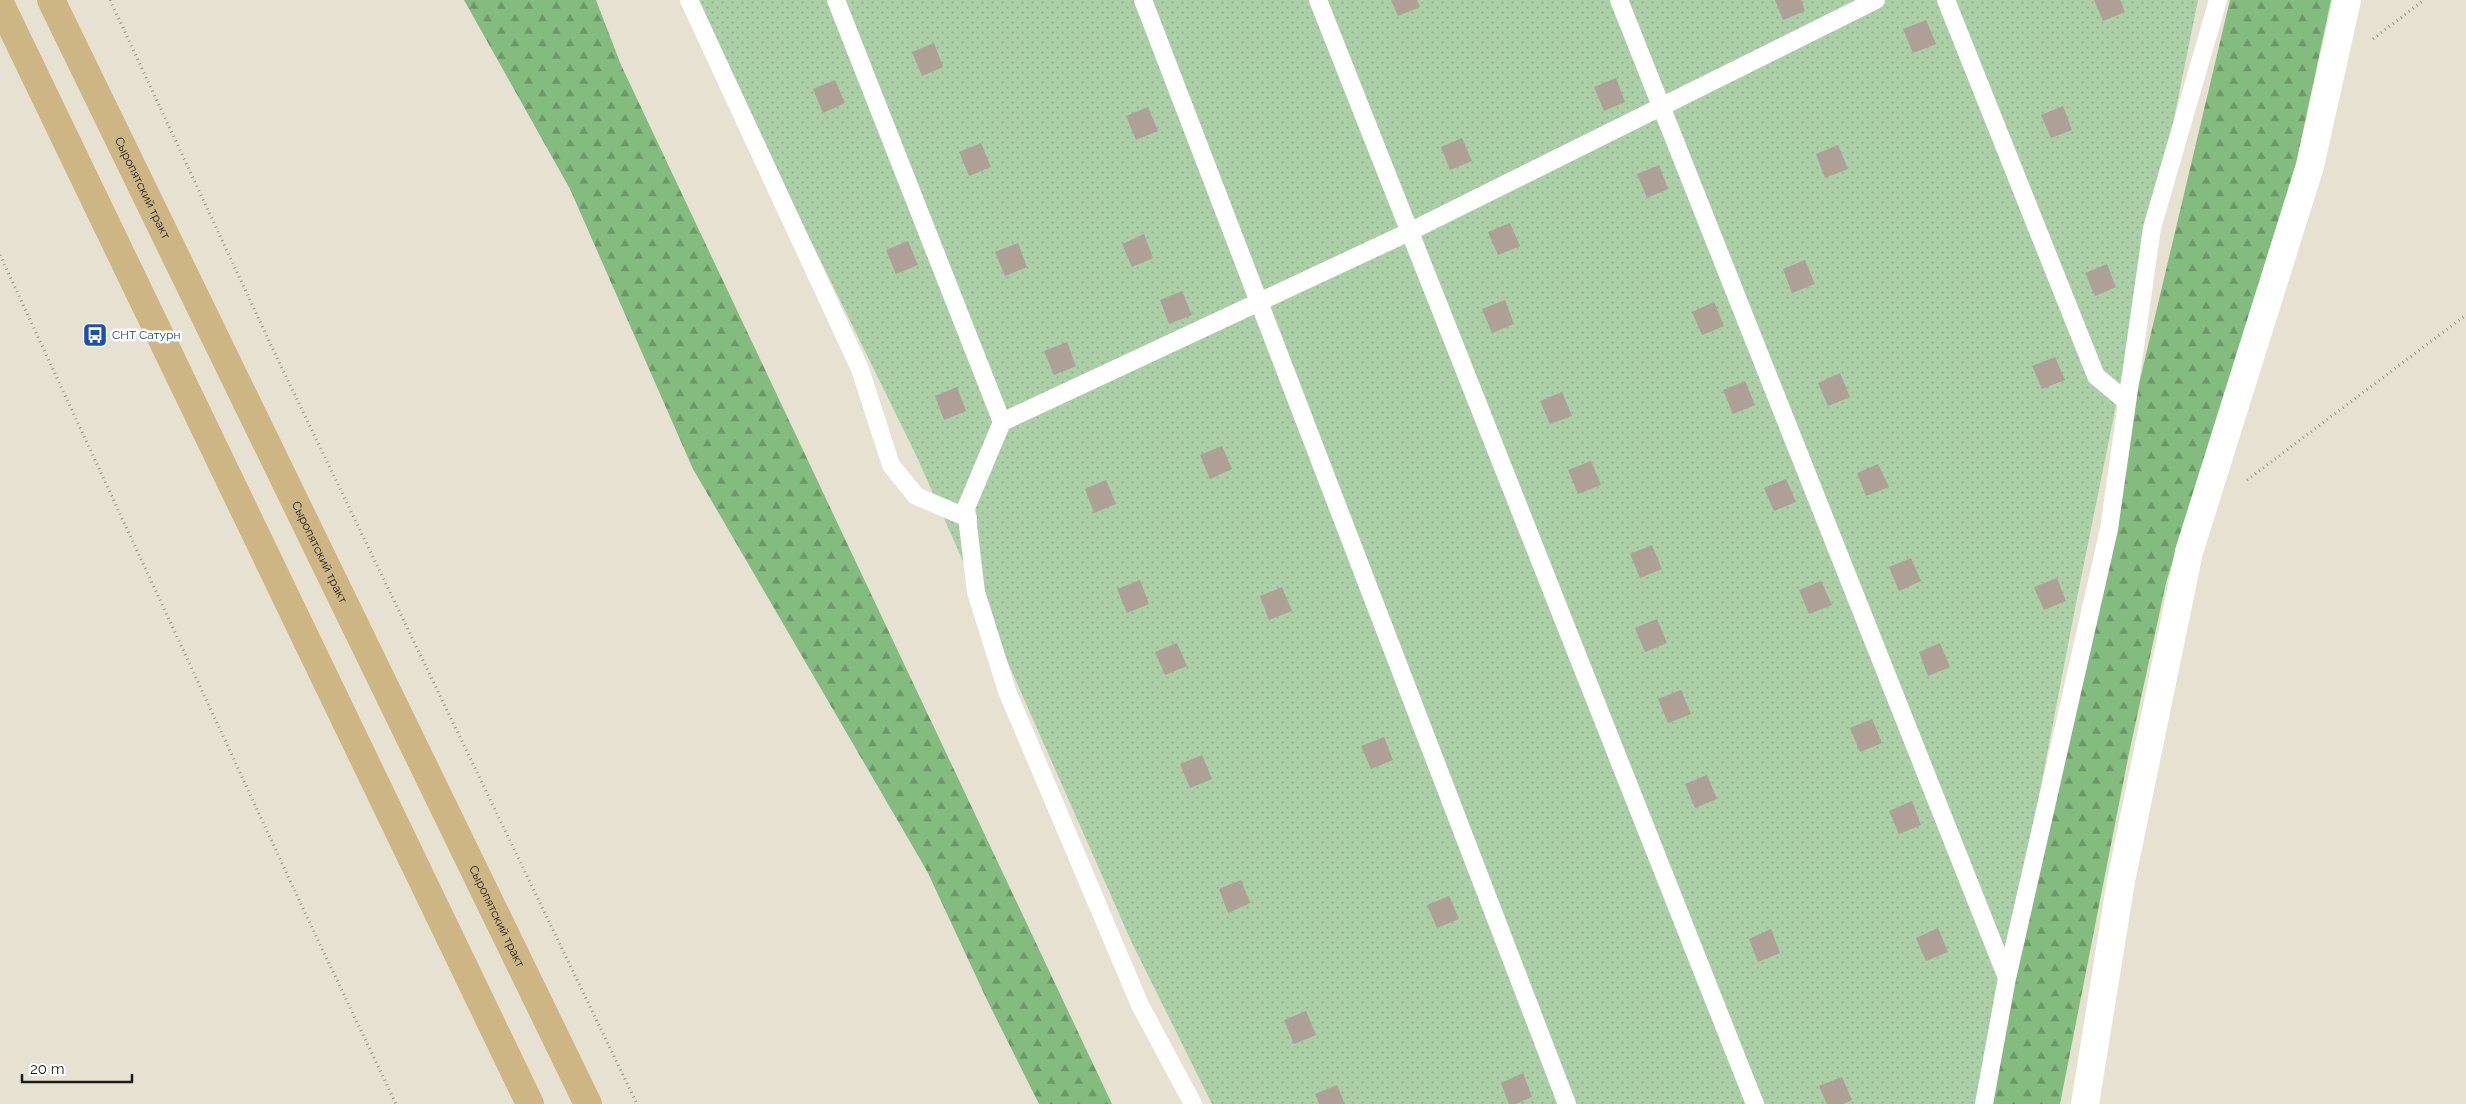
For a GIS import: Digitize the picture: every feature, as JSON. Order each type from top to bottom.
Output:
[{"type":"main road","name":"Сыропятский тракт","points":[[51,0],[588,1104]]},
{"type":"main road","points":[[0,3],[530,1104]]},
{"type":"street","points":[[2085,1104],[2121,881],[2189,552],[2310,166],[2347,0]]},
{"type":"lane","points":[[689,0],[860,369],[891,465],[916,496],[968,518]]},
{"type":"lane","points":[[836,0],[1002,422]]},
{"type":"lane","points":[[1144,0],[1567,1104]]},
{"type":"lane","points":[[1318,0],[1756,1104]]},
{"type":"lane","points":[[1618,0],[2007,978]]},
{"type":"lane","points":[[1193,1104],[1140,1005],[1007,691],[976,592],[966,508],[1002,422],[1409,232],[1660,105],[1876,0]]},
{"type":"lane","points":[[1946,0],[2096,376],[2127,402]]},
{"type":"lane","points":[[1984,1104],[2007,978],[2109,530],[2152,228],[2218,0]]},
{"type":"path","points":[[110,0],[277,358],[637,1104]]},
{"type":"path","points":[[2331,72],[2424,0]]},
{"type":"path","points":[[0,255],[306,915],[396,1104]]},
{"type":"path","points":[[2201,515],[2466,315]]},
{"type":"green space","points":[[464,0],[596,0],[621,65],[1112,1104],[1039,1104],[988,1002],[927,871],[693,469],[570,189]]},
{"type":"green space","points":[[699,0],[2198,0],[2077,598],[1980,1104],[1212,1104],[1132,943],[916,455],[749,115]]},
{"type":"green space","points":[[2230,0],[2331,0],[2296,164],[2166,583],[2128,758],[2060,1104],[1990,1104],[2023,927],[2134,405]]},
{"type":"building","points":[[1391,0],[1417,0],[1420,7],[1398,16]]},
{"type":"building","points":[[1775,0],[1801,0],[1805,11],[1783,20]]},
{"type":"building","points":[[2094,0],[2120,0],[2125,12],[2103,21]]},
{"type":"building","points":[[1926,20],[1936,44],[1913,53],[1903,29]]},
{"type":"building","points":[[934,43],[943,67],[922,76],[912,52]]},
{"type":"building","points":[[1616,78],[1625,102],[1604,111],[1594,87]]},
{"type":"building","points":[[835,80],[845,103],[823,113],[813,89]]},
{"type":"building","points":[[2063,106],[2072,130],[2051,138],[2041,115]]},
{"type":"building","points":[[1148,107],[1158,131],[1136,140],[1126,116]]},
{"type":"building","points":[[1462,138],[1472,161],[1450,170],[1441,147]]},
{"type":"building","points":[[981,143],[991,167],[969,176],[959,152]]},
{"type":"building","points":[[1838,145],[1848,169],[1825,178],[1816,154]]},
{"type":"building","points":[[1659,165],[1668,189],[1647,198],[1637,174]]},
{"type":"building","points":[[1510,223],[1520,246],[1498,255],[1488,232]]},
{"type":"building","points":[[1144,234],[1153,258],[1132,267],[1122,244]]},
{"type":"building","points":[[908,241],[918,265],[896,274],[886,250]]},
{"type":"building","points":[[1018,243],[1027,267],[1005,276],[995,252]]},
{"type":"building","points":[[1805,260],[1815,284],[1792,293],[1783,269]]},
{"type":"building","points":[[2107,264],[2116,287],[2095,296],[2085,273]]},
{"type":"building","points":[[1182,291],[1192,315],[1169,324],[1160,300]]},
{"type":"building","points":[[1505,300],[1514,324],[1492,333],[1482,309]]},
{"type":"building","points":[[1714,302],[1724,326],[1702,335],[1692,312]]},
{"type":"building","points":[[1067,342],[1076,366],[1054,375],[1044,351]]},
{"type":"building","points":[[2055,357],[2065,380],[2042,389],[2032,366]]},
{"type":"building","points":[[1840,373],[1850,397],[1828,406],[1818,383]]},
{"type":"building","points":[[1745,381],[1755,405],[1733,414],[1723,390]]},
{"type":"building","points":[[957,387],[966,411],[944,420],[935,396]]},
{"type":"building","points":[[1562,392],[1572,416],[1550,424],[1540,401]]},
{"type":"building","points":[[1222,446],[1232,469],[1210,479],[1200,455]]},
{"type":"building","points":[[1591,461],[1601,485],[1578,494],[1568,470]]},
{"type":"building","points":[[1878,464],[1889,487],[1866,496],[1857,473]]},
{"type":"building","points":[[1786,479],[1796,502],[1774,511],[1764,488]]},
{"type":"building","points":[[1106,480],[1116,504],[1094,513],[1085,489]]},
{"type":"building","points":[[1652,545],[1662,569],[1640,578],[1630,554]]},
{"type":"building","points":[[1911,558],[1921,581],[1899,591],[1889,567]]},
{"type":"building","points":[[2057,578],[2066,601],[2044,610],[2034,587]]},
{"type":"building","points":[[1140,580],[1149,604],[1127,613],[1117,589]]},
{"type":"building","points":[[1821,581],[1832,605],[1809,614],[1799,590]]},
{"type":"building","points":[[1282,587],[1292,611],[1269,620],[1260,596]]},
{"type":"building","points":[[1657,619],[1667,643],[1645,652],[1635,628]]},
{"type":"building","points":[[1177,643],[1187,666],[1165,675],[1155,652]]},
{"type":"building","points":[[1940,643],[1950,667],[1928,676],[1919,652]]},
{"type":"building","points":[[1681,690],[1691,714],[1668,723],[1658,699]]},
{"type":"building","points":[[1872,719],[1882,743],[1860,752],[1850,728]]},
{"type":"building","points":[[1384,737],[1393,760],[1371,769],[1361,746]]},
{"type":"building","points":[[1202,755],[1212,779],[1190,788],[1180,764]]},
{"type":"building","points":[[1707,775],[1717,799],[1695,808],[1685,784]]},
{"type":"building","points":[[1912,801],[1921,825],[1899,834],[1889,811]]},
{"type":"building","points":[[1241,880],[1250,903],[1228,913],[1219,889]]},
{"type":"building","points":[[1449,896],[1459,919],[1437,928],[1427,905]]},
{"type":"building","points":[[1938,928],[1948,952],[1926,961],[1916,938]]},
{"type":"building","points":[[1771,929],[1780,953],[1758,962],[1749,939]]},
{"type":"building","points":[[1306,1011],[1316,1035],[1294,1044],[1284,1020]]},
{"type":"building","points":[[1523,1073],[1532,1097],[1515,1104],[1509,1104],[1501,1083]]},
{"type":"building","points":[[1842,1077],[1852,1100],[1843,1104],[1827,1104],[1819,1086]]},
{"type":"building","points":[[1337,1085],[1345,1104],[1319,1104],[1315,1094]]},
{"type":"place","name":"СНТ Сатурн","points":[[95,335]]}]
